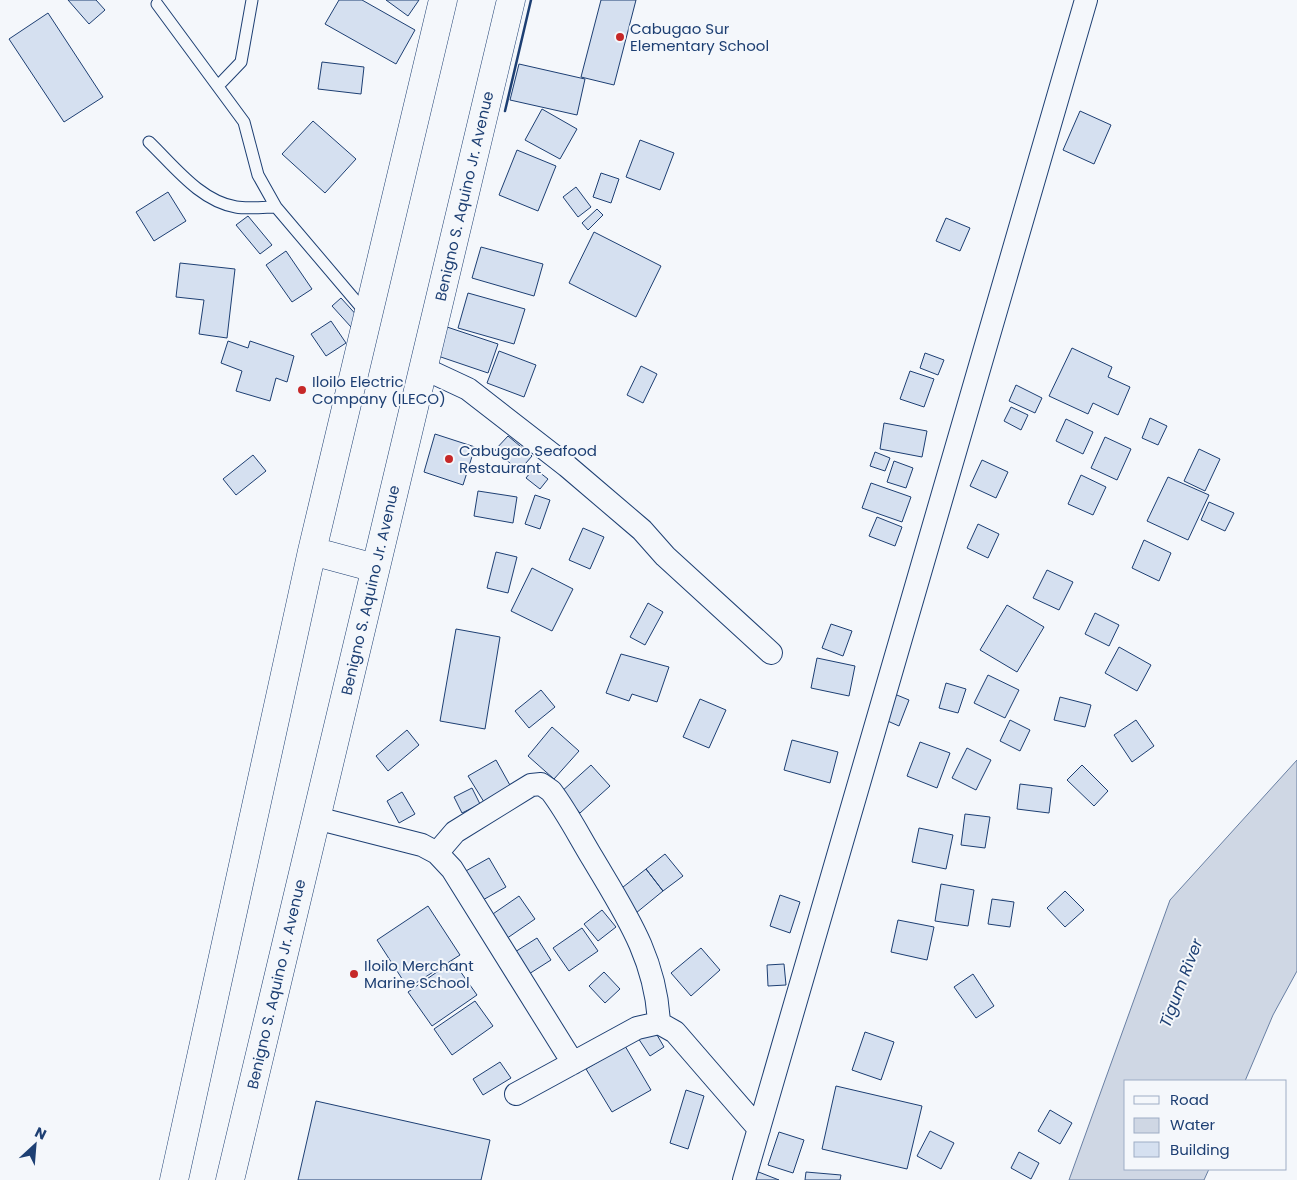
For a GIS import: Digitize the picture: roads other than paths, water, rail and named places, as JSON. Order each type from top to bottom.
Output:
[{"type":"main road","points":[[174,1180],[312,551],[443,0]]},
{"type":"main road","name":"Benigno S. Aquino Jr. Avenue","points":[[230,1180],[511,0]]},
{"type":"main road","points":[[312,551],[376,568]]},
{"type":"street","points":[[744,1180],[1086,0]]},
{"type":"street","points":[[423,368],[468,389],[567,466],[642,530],[665,556],[771,653]]},
{"type":"street","points":[[437,853],[455,832],[531,785],[542,784],[551,791],[626,915],[643,947],[658,995],[658,1023]]},
{"type":"street","points":[[316,818],[422,845],[437,853],[452,868],[573,1063]]},
{"type":"street","points":[[516,1094],[637,1028],[658,1023],[675,1032],[759,1129]]},
{"type":"lane","points":[[218,86],[241,62],[252,0]]},
{"type":"lane","points":[[158,4],[244,122],[258,175],[276,207],[368,316]]},
{"type":"lane","points":[[149,142],[200,192],[217,201],[236,208],[276,207]]},
{"type":"water","name":"Tigum River","points":[[1297,760],[1297,971],[1273,1015],[1245,1080],[1124,1080],[1124,1170],[1209,1170],[1204,1180],[1069,1180],[1170,900]]},
{"type":"place","name":"Cabugao Sur Elementary School","points":[[620,37]]},
{"type":"place","name":"Iloilo Electric Company (ILECO)","points":[[302,390]]},
{"type":"place","name":"Cabugao Seafood Restaurant","points":[[449,459]]},
{"type":"place","name":"Iloilo Merchant Marine School","points":[[354,974]]}]
